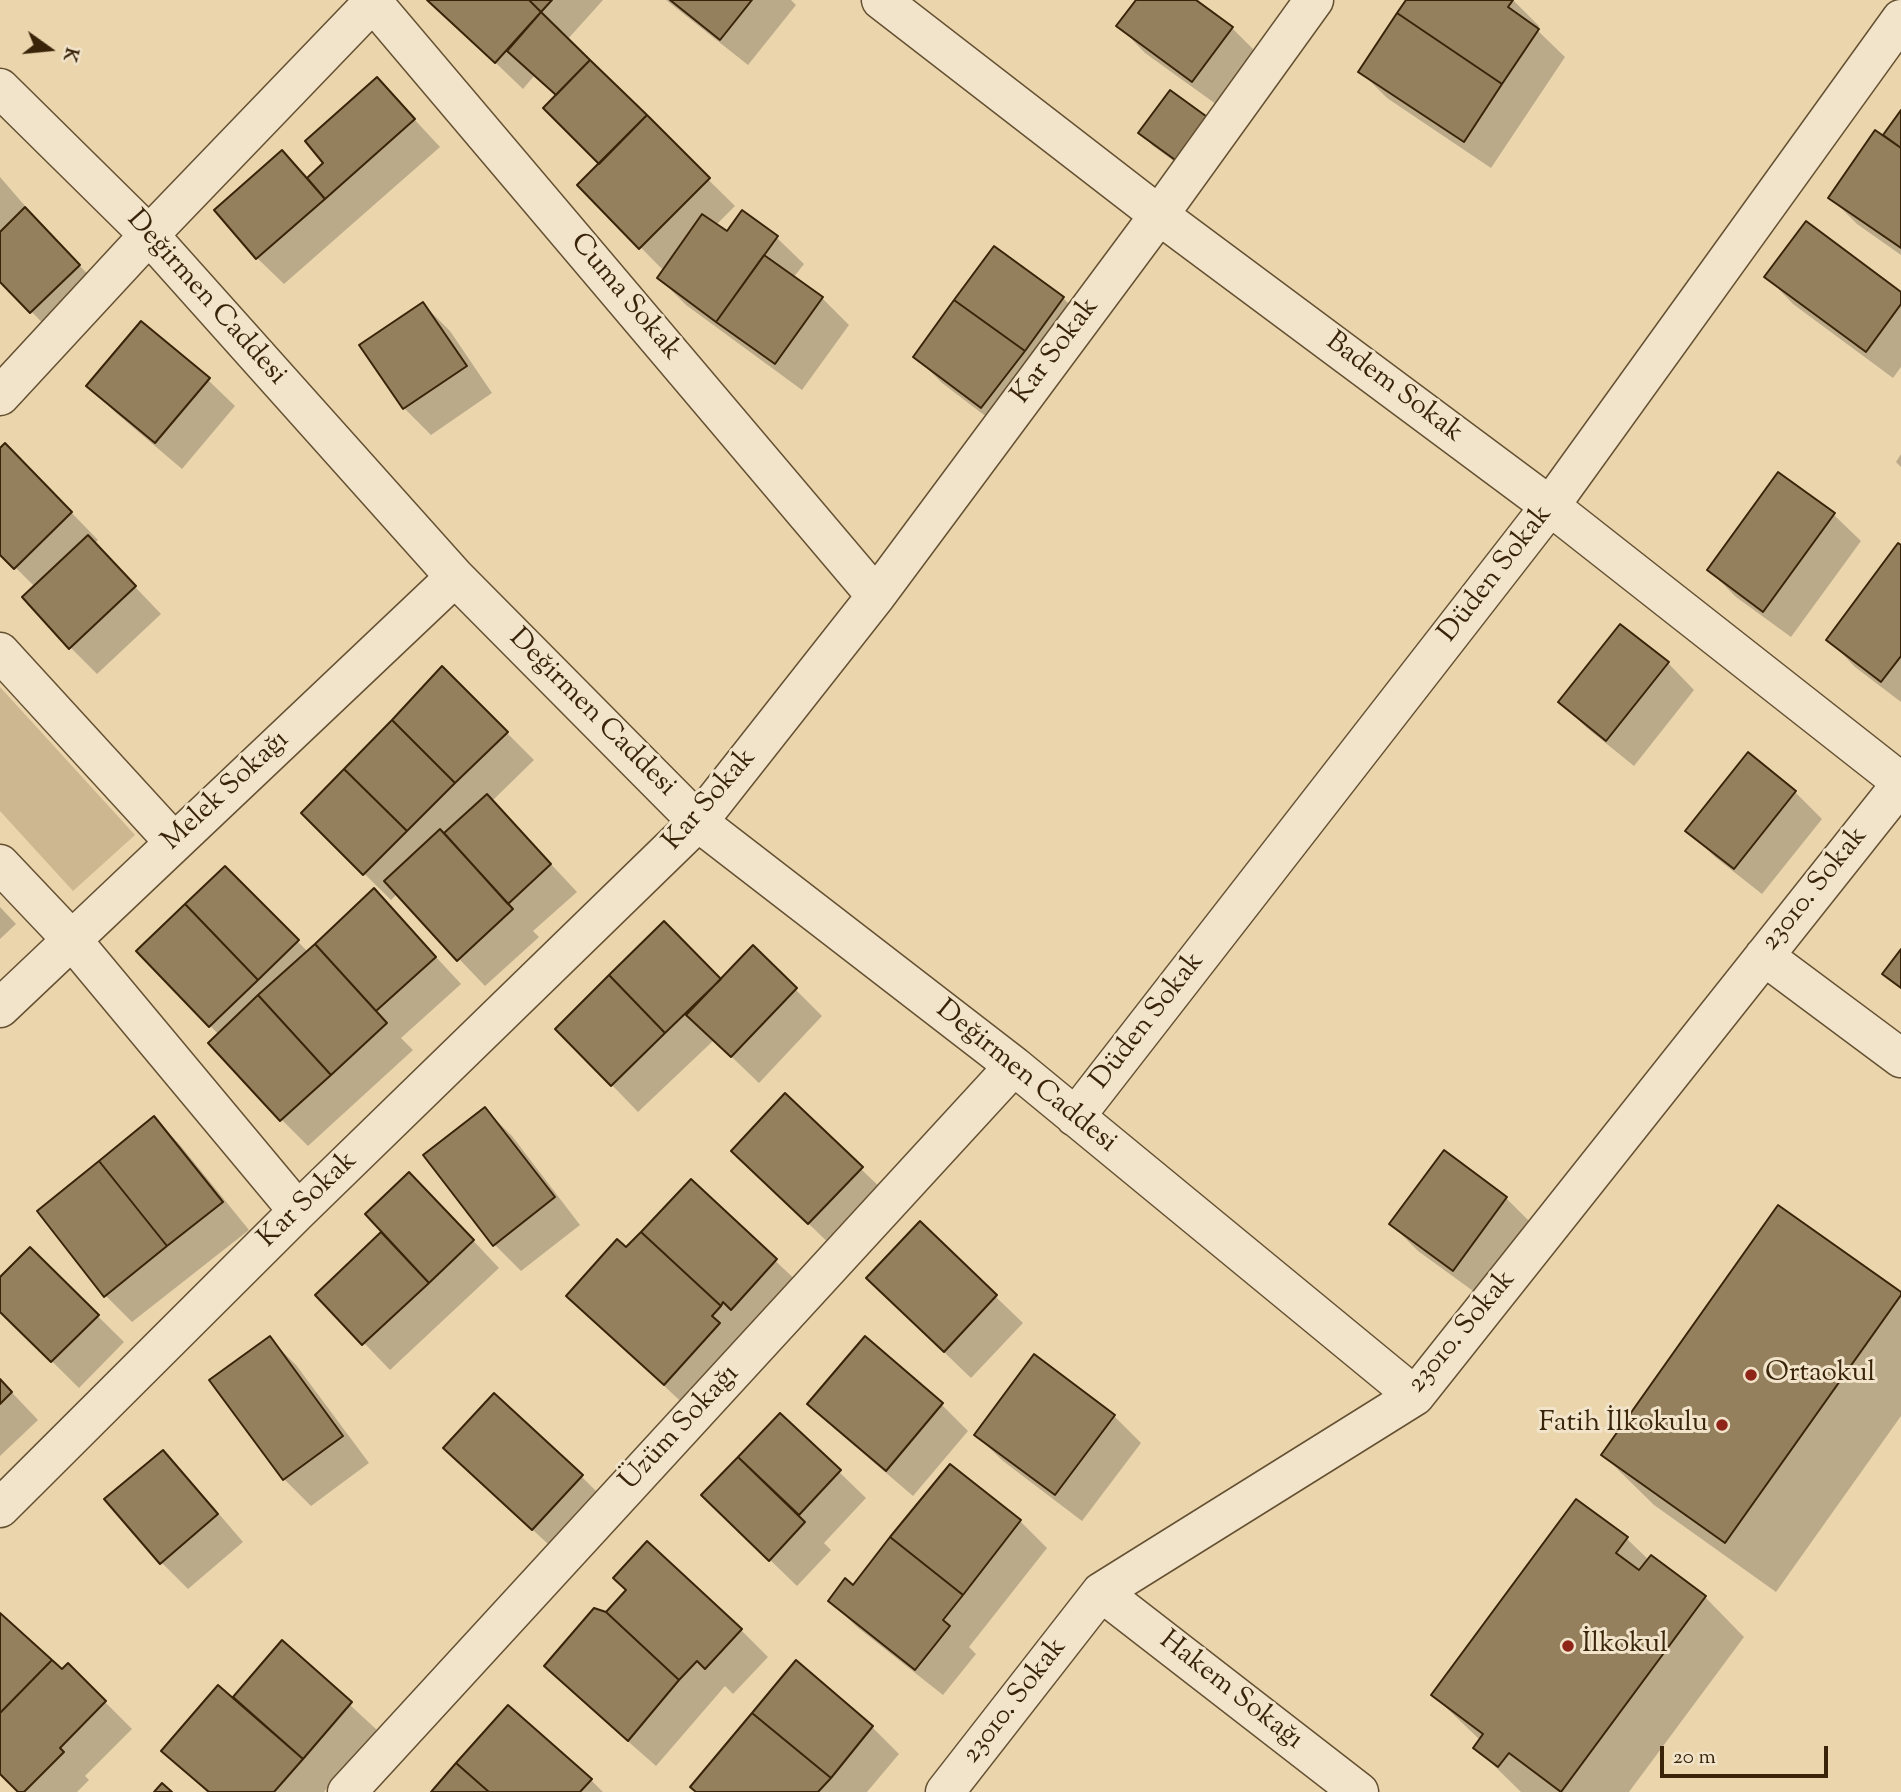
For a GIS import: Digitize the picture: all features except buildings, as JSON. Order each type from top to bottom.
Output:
[{"type":"street","name":"Badem Sokak","points":[[881,0],[1159,215],[1550,506],[1901,783]]},
{"type":"street","name":"Kar Sokak","points":[[0,1508],[298,1211],[698,822],[876,596],[1159,215],[1314,0]]},
{"type":"street","points":[[0,396],[149,234],[373,1]]},
{"type":"street","name":"Cuma Sokak","points":[[373,1],[876,596]]},
{"type":"street","name":"Düden Sokak","points":[[1075,1117],[1550,506],[1901,19]]},
{"type":"street","name":"Değirmen Caddesi","points":[[0,88],[149,234],[455,577],[698,822],[1014,1066],[1415,1396]]},
{"type":"street","name":"Melek Sokağı","points":[[0,1008],[455,577]]},
{"type":"street","points":[[0,652],[174,842]]},
{"type":"street","name":"23010. Sokak","points":[[945,1792],[1101,1592],[1415,1396],[1901,783]]},
{"type":"street","points":[[0,864],[72,940],[298,1211]]},
{"type":"street","points":[[1764,956],[1901,1058]]},
{"type":"street","name":"Üzüm Sokağı","points":[[347,1792],[1014,1066]]},
{"type":"street","name":"Hakem Sokağı","points":[[1101,1592],[1359,1792]]},
{"type":"shaded area","points":[[0,687],[135,835],[73,891],[0,811]]},
{"type":"place","name":"Ortaokul","points":[[1751,1375]]},
{"type":"place","name":"Fatih İlkokulu","points":[[1722,1425]]},
{"type":"place","name":"İlkokul","points":[[1568,1646]]}]
